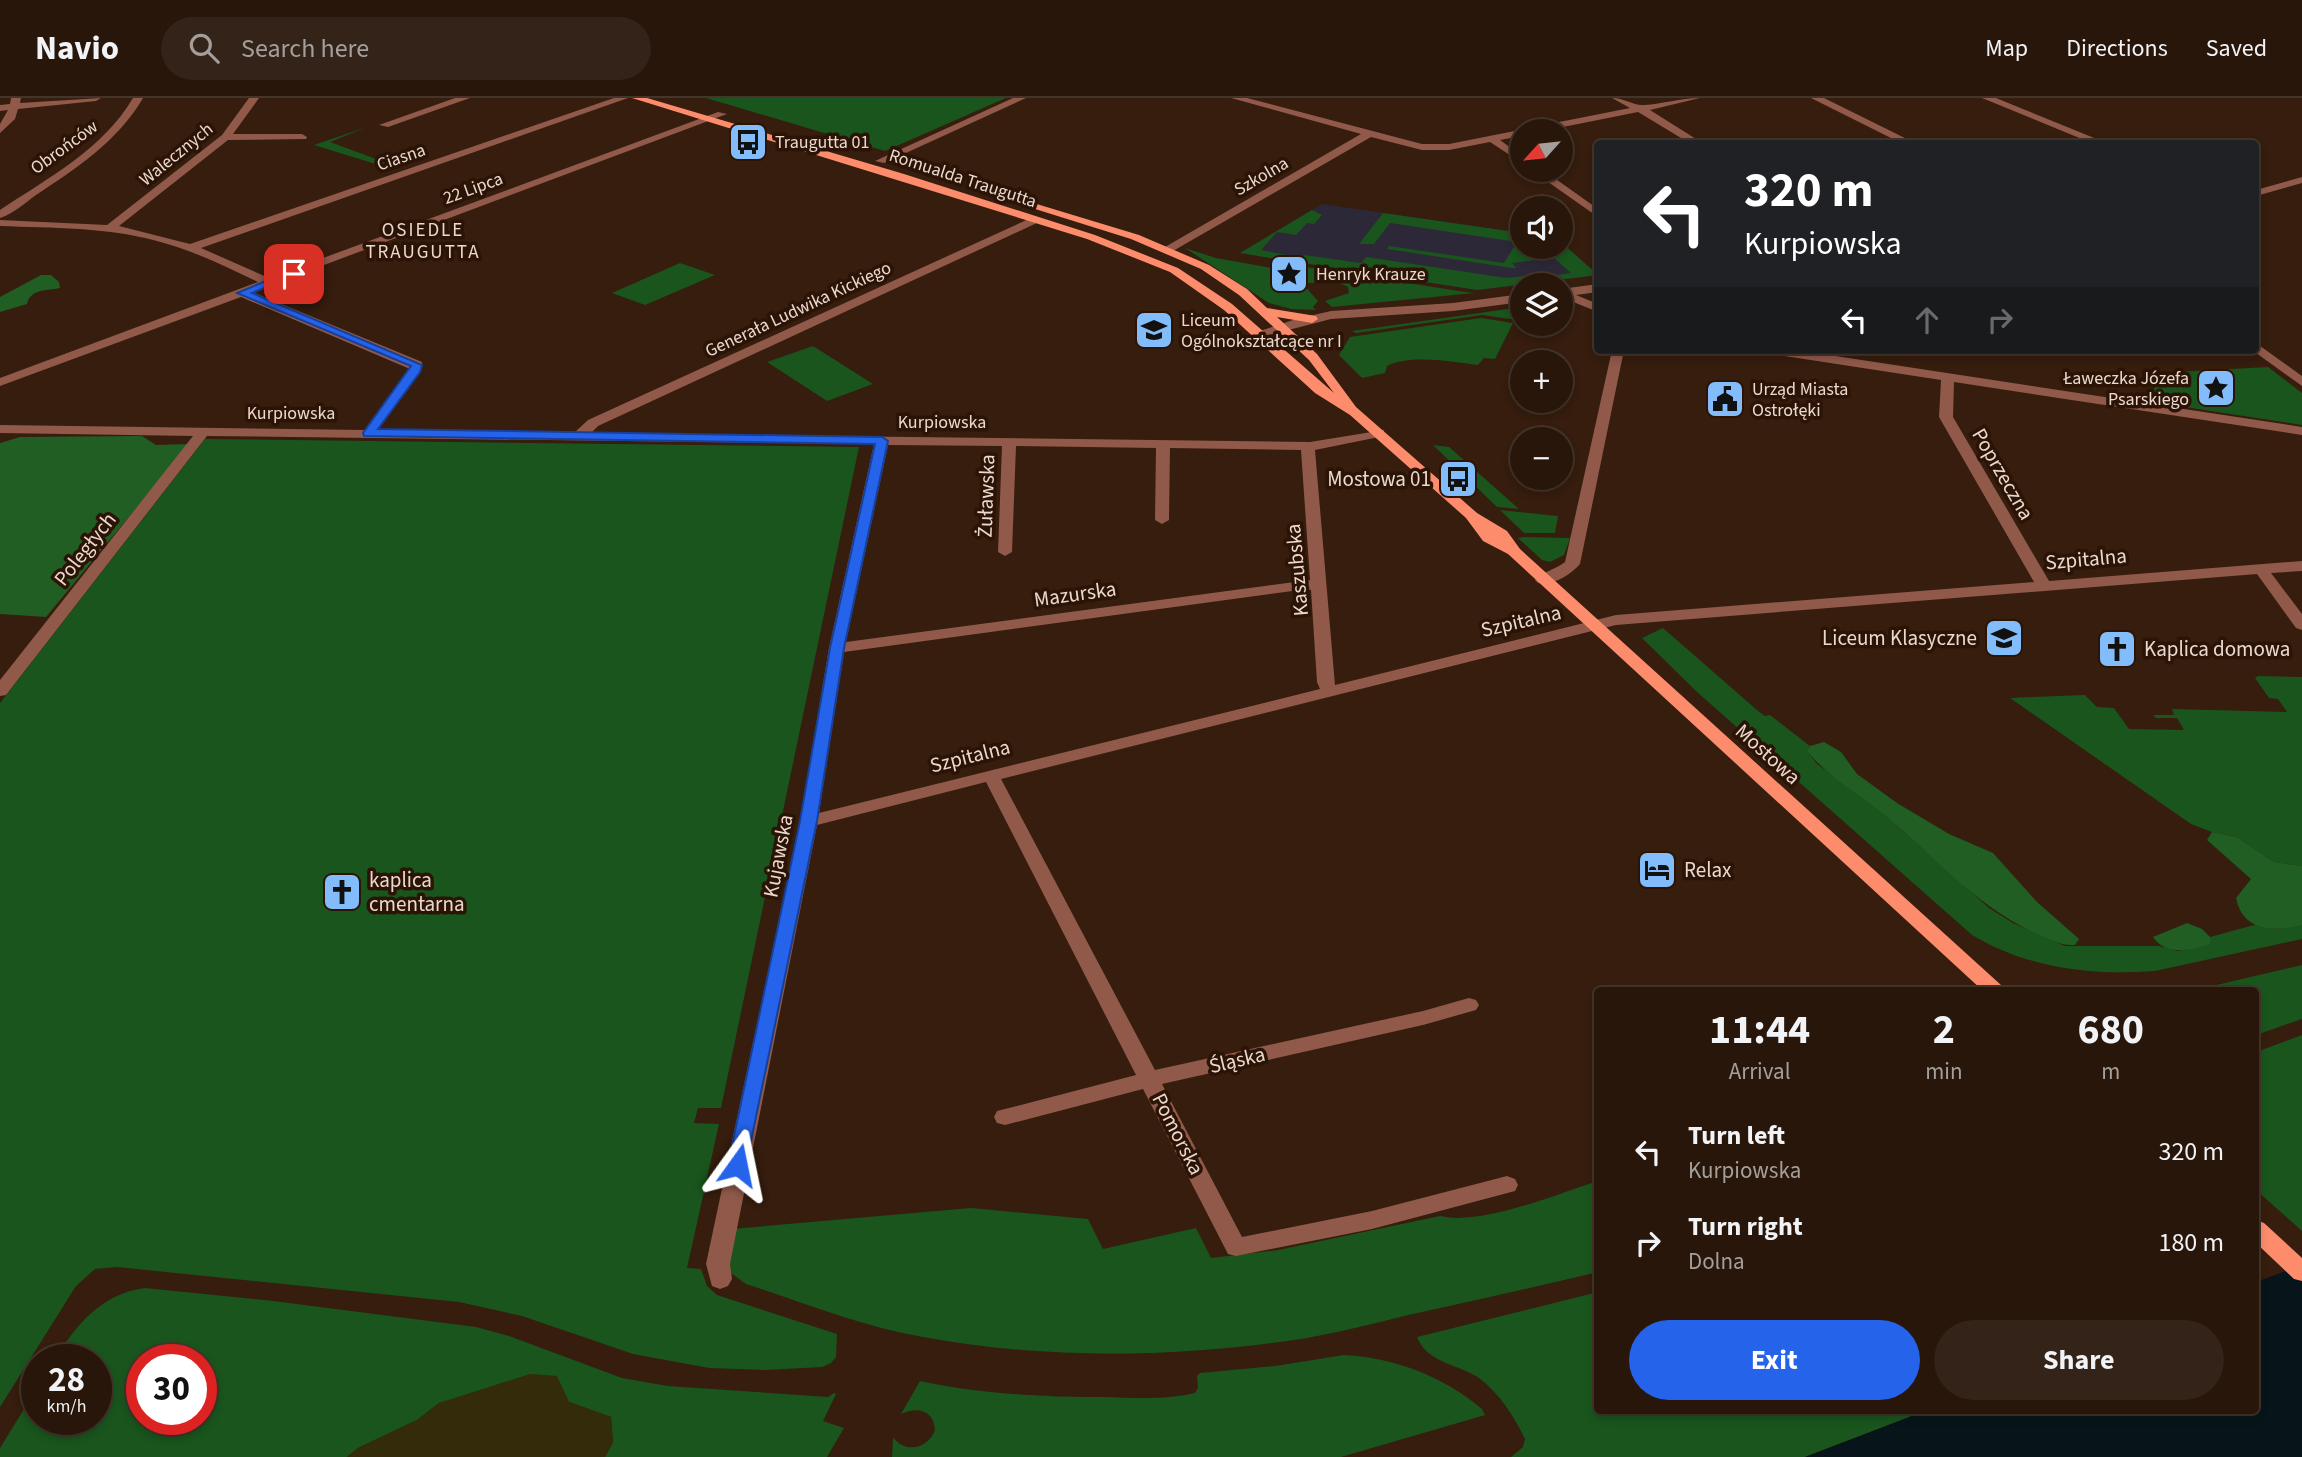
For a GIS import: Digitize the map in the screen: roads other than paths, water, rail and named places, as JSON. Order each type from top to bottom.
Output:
[{"type":"main road","name":"Romualda Traugutta","points":[[637,98],[900,176],[1116,246],[1174,270],[1211,294],[1257,334]]},
{"type":"main road","name":"Romualda Traugutta","points":[[667,98],[1110,229],[1169,249],[1223,278],[1283,329]]},
{"type":"main road","points":[[1264,311],[1312,319]]},
{"type":"main road","name":"Mostowa","points":[[1283,329],[1313,357],[1338,386],[1355,412]]},
{"type":"main road","name":"Mostowa","points":[[1257,334],[1320,390],[1355,412],[1379,433],[1472,516],[1479,531],[1493,543],[1513,551],[1593,627],[1991,987]]},
{"type":"main road","points":[[2259,1233],[2302,1272]]},
{"type":"street","points":[[0,108],[16,102],[96,98]]},
{"type":"street","name":"Obrońców","points":[[0,215],[112,134],[128,116],[138,98]]},
{"type":"street","name":"Walecznych","points":[[110,228],[226,137],[254,98]]},
{"type":"street","points":[[384,125],[466,98]]},
{"type":"street","name":"Ciasna","points":[[190,248],[623,98]]},
{"type":"street","points":[[880,161],[1021,98]]},
{"type":"street","points":[[1236,98],[1254,100],[1431,148],[1510,135]]},
{"type":"street","points":[[1617,98],[1692,140]]},
{"type":"street","points":[[1573,122],[1695,98]]},
{"type":"street","points":[[1816,98],[1904,140]]},
{"type":"street","points":[[1987,98],[2094,140]]},
{"type":"street","points":[[0,130],[11,117],[16,102]]},
{"type":"street","name":"22 Lipca","points":[[0,382],[723,114]]},
{"type":"street","name":"Szkolna","points":[[1169,249],[1370,133]]},
{"type":"street","points":[[226,137],[302,137]]},
{"type":"street","points":[[1492,139],[1510,152]]},
{"type":"street","points":[[2259,192],[2302,180]]},
{"type":"street","points":[[1553,182],[1594,211]]},
{"type":"street","name":"Generała Ludwika Kickiego","points":[[579,436],[593,423],[1035,220]]},
{"type":"street","points":[[0,223],[110,228],[162,239],[190,248],[269,283]]},
{"type":"street","points":[[1573,291],[1594,289]]},
{"type":"street","points":[[243,293],[417,365],[369,433]]},
{"type":"street","points":[[1573,298],[1594,306]]},
{"type":"street","points":[[1257,334],[1312,319],[1409,307],[1452,307],[1510,300]]},
{"type":"street","points":[[1283,329],[1339,327],[1420,316],[1452,307]]},
{"type":"street","points":[[2259,348],[2297,372],[2302,382]]},
{"type":"street","points":[[1543,580],[1561,573],[1573,564],[1617,354]]},
{"type":"street","points":[[1797,354],[2302,431]]},
{"type":"street","name":"Poprzeczna","points":[[1948,377],[1946,417],[2044,586]]},
{"type":"street","name":"Kurpiowska","points":[[0,429],[1310,446],[1379,433]]},
{"type":"street","name":"Poległych","points":[[0,691],[203,432]]},
{"type":"street","name":"Kujawska","points":[[720,1279],[718,1264],[808,821],[837,648],[882,441]]},
{"type":"street","name":"Żuławska","points":[[1005,552],[1009,441]]},
{"type":"street","points":[[1162,520],[1163,443]]},
{"type":"street","name":"Kaszubska","points":[[1310,446],[1308,450],[1325,682],[1329,691]]},
{"type":"street","name":"Szpitalna","points":[[808,821],[990,774],[1636,618],[2302,566]]},
{"type":"street","points":[[2260,568],[2302,625]]},
{"type":"street","name":"Mazurska","points":[[837,648],[1286,587],[1319,585]]},
{"type":"street","name":"Pomorska","points":[[990,774],[1236,1247],[1342,1228],[1435,1206],[1507,1185]]},
{"type":"street","name":"Śląska","points":[[1005,1117],[1150,1079],[1469,1005]]},
{"type":"place","name":"Traugutta 01","points":[[748,142]]},
{"type":"place","name":"Henryk Krauze","points":[[1289,274]]},
{"type":"place","name":"Liceum Ogólnokształcące nr I","points":[[1154,330]]},
{"type":"place","name":"Ławeczka Józefa Psarskiego","points":[[2216,388]]},
{"type":"place","name":"Urząd Miasta Ostrołęki","points":[[1725,399]]},
{"type":"place","name":"Mostowa 01","points":[[1458,479]]},
{"type":"place","name":"Liceum Klasyczne","points":[[2004,638]]},
{"type":"place","name":"Kaplica domowa","points":[[2117,649]]},
{"type":"place","name":"Relax","points":[[1657,870]]},
{"type":"place","name":"kaplica cmentarna","points":[[342,892]]},
{"type":"district","name":"OSIEDLE TRAUGUTTA","points":[[423,240]]}]
